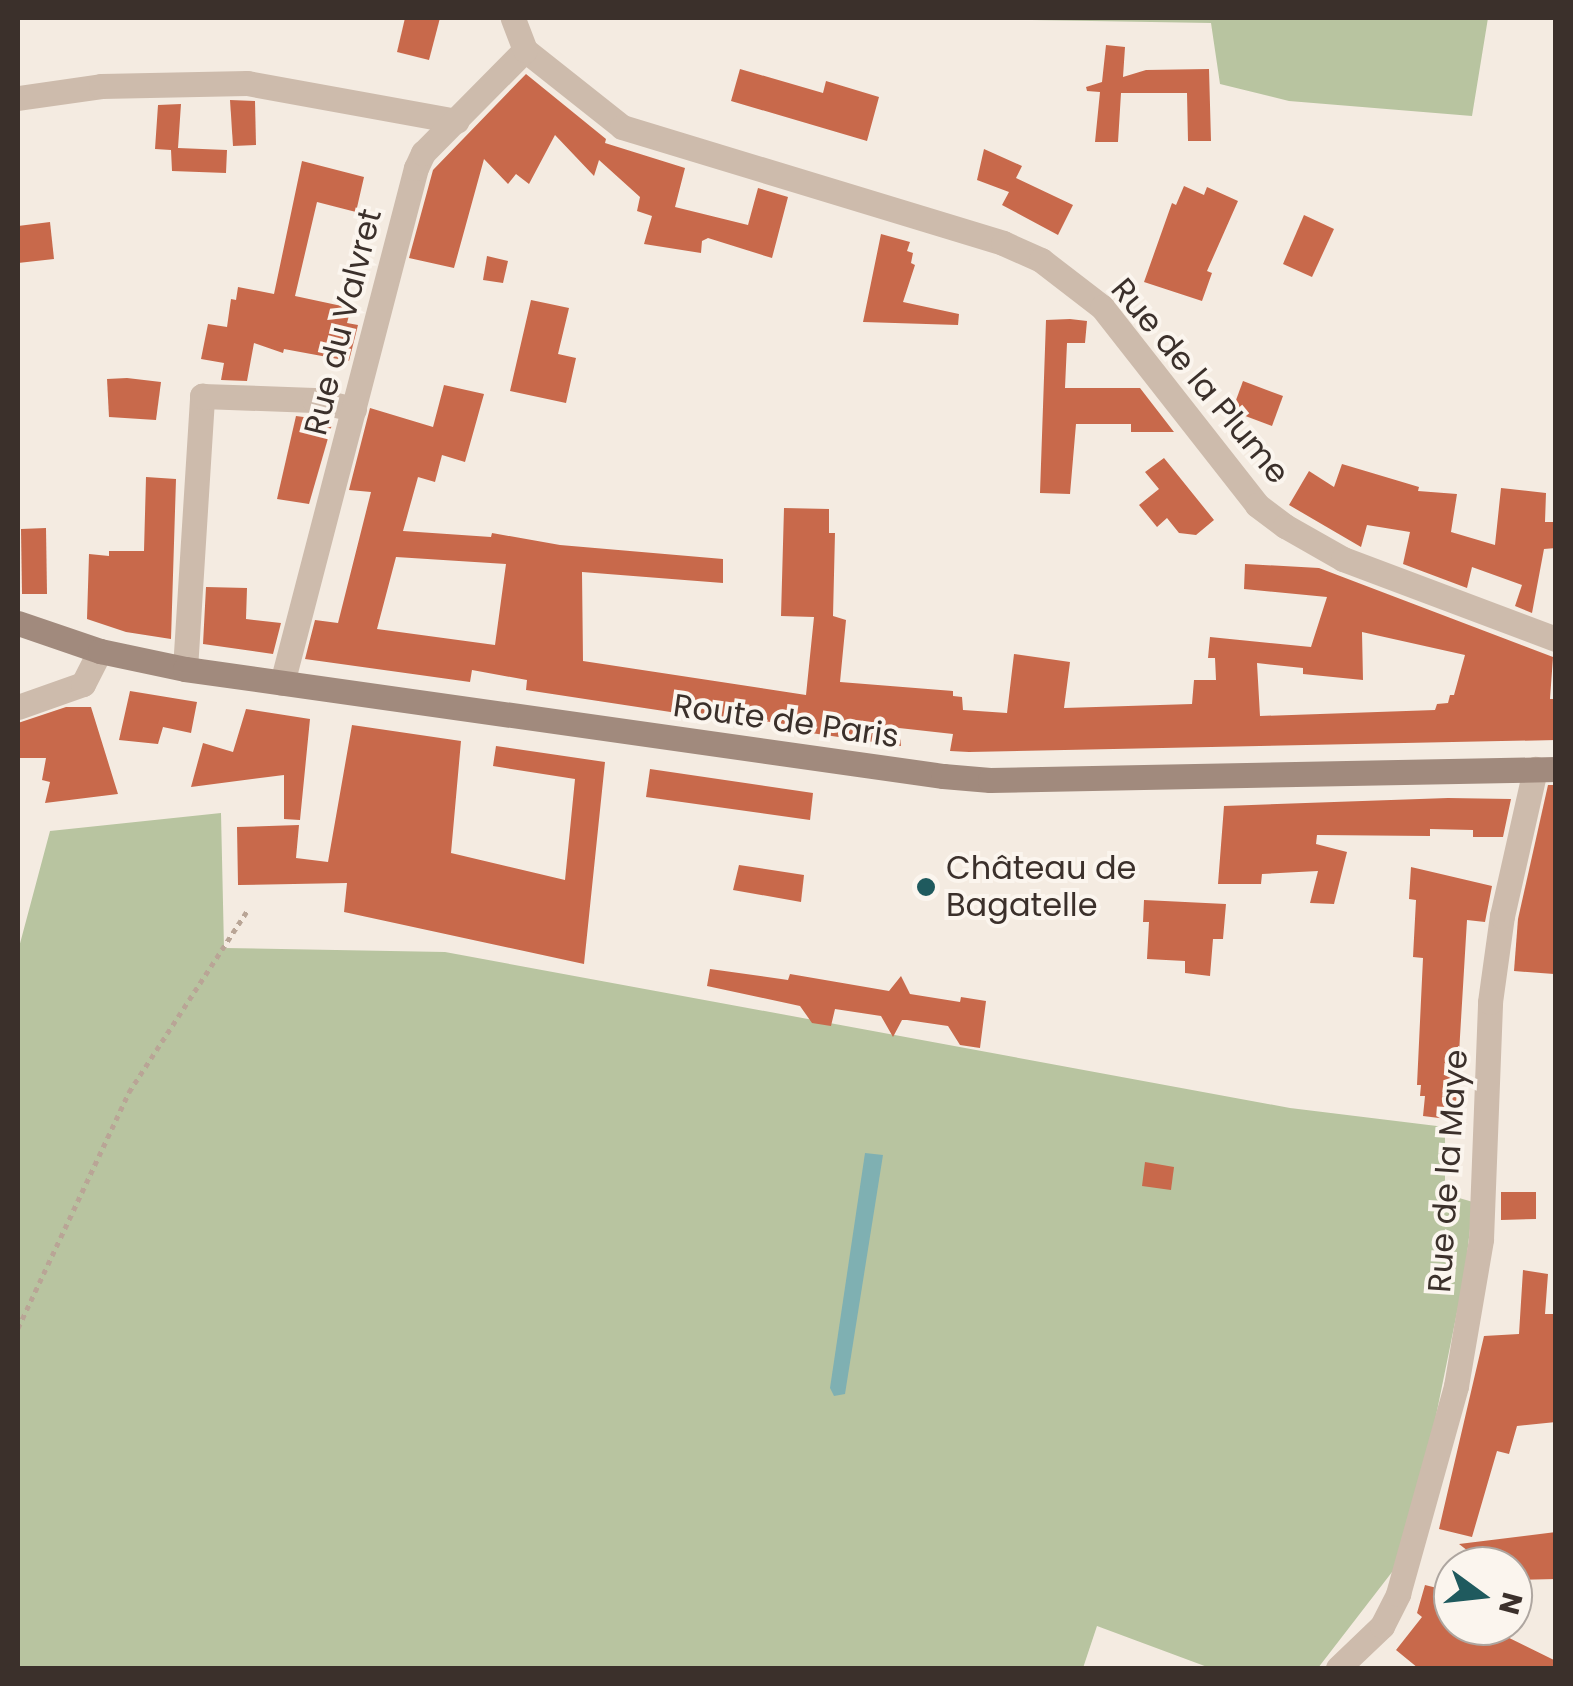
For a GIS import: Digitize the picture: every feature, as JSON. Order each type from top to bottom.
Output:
[{"type":"main road","name":"Route de Paris","points":[[18,623],[100,651],[184,669],[990,780],[1546,769]]},
{"type":"street","points":[[513,18],[526,50]]},
{"type":"street","name":"Rue du Valvret","points":[[282,683],[416,168],[424,153],[526,50]]},
{"type":"street","name":"Rue de la Plume","points":[[526,50],[622,128],[1004,243],[1041,260],[1102,307],[1257,505],[1285,526],[1343,558],[1556,639]]},
{"type":"street","points":[[18,98],[101,86],[247,83],[457,121]]},
{"type":"street","points":[[184,669],[202,396],[314,400],[354,409]]},
{"type":"street","points":[[18,707],[83,684],[100,651]]},
{"type":"street","name":"Rue de la Maye","points":[[1338,1668],[1382,1626],[1398,1594],[1456,1386],[1482,1239],[1490,1002],[1502,916],[1546,769]]},
{"type":"path","points":[[18,1328],[128,1092],[248,911]]},
{"type":"green space","points":[[911,18],[1488,18],[1472,116],[1289,101],[1220,84],[1211,23]]},
{"type":"green space","points":[[221,813],[224,948],[445,952],[1290,1108],[1445,1127],[1445,1194],[1473,1202],[1465,1273],[1427,1460],[1399,1563],[1318,1668],[1210,1668],[1097,1626],[1083,1668],[18,1668],[18,951],[50,831]]},
{"type":"water","points":[[865,1153],[883,1155],[845,1394],[834,1396],[830,1388]]},
{"type":"building","points":[[405,18],[440,18],[429,60],[397,52]]},
{"type":"building","points":[[1106,45],[1125,47],[1123,77],[1146,70],[1209,69],[1211,141],[1188,141],[1187,93],[1121,93],[1118,142],[1095,142],[1100,92],[1087,91],[1086,87],[1102,82]]},
{"type":"building","points":[[740,69],[823,93],[826,81],[879,97],[867,141],[731,101]]},
{"type":"building","points":[[526,74],[606,139],[605,143],[685,168],[675,207],[748,225],[758,188],[788,197],[772,258],[708,238],[702,241],[701,253],[644,244],[652,216],[637,211],[640,197],[599,160],[594,176],[555,135],[529,184],[516,174],[508,184],[484,159],[454,268],[409,258],[433,170]]},
{"type":"building","points":[[230,100],[255,101],[256,145],[233,146]]},
{"type":"building","points":[[181,104],[178,148],[227,150],[226,173],[172,171],[171,150],[155,149],[158,105]]},
{"type":"building","points":[[984,149],[1022,166],[1016,178],[1073,205],[1058,235],[1002,205],[1009,192],[977,180]]},
{"type":"building","points":[[302,161],[364,177],[356,212],[317,202],[295,296],[351,308],[347,323],[358,325],[349,361],[284,349],[283,353],[254,343],[247,381],[221,380],[224,363],[201,359],[208,324],[227,327],[231,299],[236,300],[238,287],[274,294]]},
{"type":"building","points":[[1184,186],[1204,195],[1207,187],[1238,201],[1207,271],[1212,273],[1202,301],[1144,282],[1172,203],[1176,205]]},
{"type":"building","points":[[1304,215],[1334,229],[1312,277],[1283,264]]},
{"type":"building","points":[[50,222],[54,259],[18,263],[18,226]]},
{"type":"building","points":[[881,234],[910,242],[907,251],[913,253],[911,263],[915,265],[903,302],[959,314],[958,325],[863,322]]},
{"type":"building","points":[[487,256],[508,261],[503,283],[483,280]]},
{"type":"building","points":[[531,300],[569,308],[558,354],[576,358],[566,403],[510,391]]},
{"type":"building","points":[[1046,320],[1087,321],[1085,343],[1067,343],[1065,388],[1140,388],[1174,432],[1131,432],[1131,424],[1076,424],[1070,494],[1040,493]]},
{"type":"building","points":[[107,379],[161,382],[156,420],[109,417]]},
{"type":"building","points":[[1243,381],[1283,396],[1272,426],[1232,411]]},
{"type":"building","points":[[444,385],[484,394],[465,462],[442,455],[435,482],[418,477],[403,531],[491,537],[492,533],[560,545],[723,559],[723,583],[582,572],[583,661],[806,695],[814,617],[781,616],[784,508],[829,509],[829,533],[835,533],[833,616],[846,620],[840,682],[953,691],[953,696],[962,697],[963,710],[1007,713],[1014,654],[1070,662],[1064,708],[1192,704],[1194,680],[1216,680],[1215,658],[1208,658],[1210,637],[1311,647],[1327,597],[1244,589],[1245,564],[1319,568],[1553,657],[1550,699],[1556,699],[1556,740],[950,751],[953,734],[899,728],[901,746],[811,733],[811,728],[756,720],[756,725],[526,690],[527,680],[472,670],[470,682],[305,659],[315,620],[338,623],[371,492],[349,490],[370,408],[433,427]],"holes":[[[396,557],[506,564],[495,645],[377,629]],[[1362,632],[1465,655],[1448,703],[1437,704],[1435,710],[1260,716],[1257,663],[1303,668],[1303,674],[1363,680]]]},
{"type":"building","points":[[296,416],[333,421],[309,504],[277,499]]},
{"type":"building","points":[[1164,458],[1214,520],[1196,535],[1179,533],[1167,518],[1157,527],[1139,505],[1159,489],[1145,472]]},
{"type":"building","points":[[1342,464],[1419,487],[1418,491],[1457,494],[1451,532],[1495,545],[1501,488],[1546,493],[1545,522],[1556,522],[1556,548],[1544,549],[1532,613],[1515,606],[1522,585],[1472,567],[1467,588],[1403,564],[1410,532],[1367,525],[1361,547],[1289,505],[1309,471],[1334,487]]},
{"type":"building","points":[[146,477],[176,479],[171,639],[126,632],[87,619],[89,554],[109,556],[109,551],[144,551]]},
{"type":"building","points":[[46,528],[47,594],[22,594],[21,529]]},
{"type":"building","points":[[206,587],[247,588],[246,619],[281,623],[273,654],[203,644]]},
{"type":"building","points":[[130,691],[197,702],[191,733],[163,727],[158,744],[119,740]]},
{"type":"building","points":[[66,707],[91,707],[118,794],[45,803],[50,782],[42,780],[46,758],[18,758],[18,723]]},
{"type":"building","points":[[246,709],[310,719],[300,820],[284,819],[284,775],[191,787],[203,743],[233,752]]},
{"type":"building","points":[[352,725],[461,741],[451,853],[565,880],[575,779],[493,766],[496,746],[605,762],[584,964],[344,912],[347,883],[238,885],[237,827],[299,825],[296,858],[328,862]]},
{"type":"building","points":[[650,769],[813,793],[810,820],[646,797]]},
{"type":"building","points":[[1548,785],[1556,785],[1554,974],[1514,971],[1518,919]]},
{"type":"building","points":[[1511,799],[1503,837],[1473,837],[1473,830],[1430,829],[1430,836],[1317,835],[1316,844],[1347,852],[1334,904],[1310,903],[1318,871],[1262,874],[1261,884],[1218,884],[1224,806]]},
{"type":"building","points":[[739,865],[804,875],[801,902],[733,890]]},
{"type":"building","points":[[1411,867],[1492,886],[1485,922],[1467,920],[1455,1120],[1423,1116],[1425,1096],[1420,1096],[1421,1085],[1417,1085],[1423,958],[1413,957],[1416,900],[1409,899]]},
{"type":"building","points":[[1144,900],[1226,904],[1223,939],[1213,939],[1210,976],[1185,973],[1185,961],[1147,959],[1149,922],[1143,922]]},
{"type":"building","points":[[710,969],[788,980],[790,974],[889,991],[901,976],[910,994],[960,1002],[961,997],[986,1001],[980,1048],[960,1045],[948,1026],[902,1020],[893,1037],[881,1016],[835,1009],[831,1026],[812,1023],[800,1006],[707,986]]},
{"type":"building","points":[[1145,1162],[1174,1167],[1171,1190],[1142,1186]]},
{"type":"building","points":[[1501,1192],[1536,1192],[1536,1219],[1501,1220]]},
{"type":"building","points":[[1523,1270],[1548,1274],[1545,1314],[1556,1314],[1556,1422],[1517,1426],[1509,1454],[1497,1451],[1472,1537],[1439,1529],[1484,1336],[1519,1334]]},
{"type":"building","points":[[1556,1532],[1556,1579],[1533,1580],[1533,1546],[1459,1544]]},
{"type":"building","points":[[1425,1585],[1433,1587],[1433,1646],[1526,1646],[1556,1661],[1556,1668],[1418,1668],[1396,1650],[1422,1617],[1417,1613]]},
{"type":"place","name":"Château de Bagatelle","points":[[926,887]]}]
